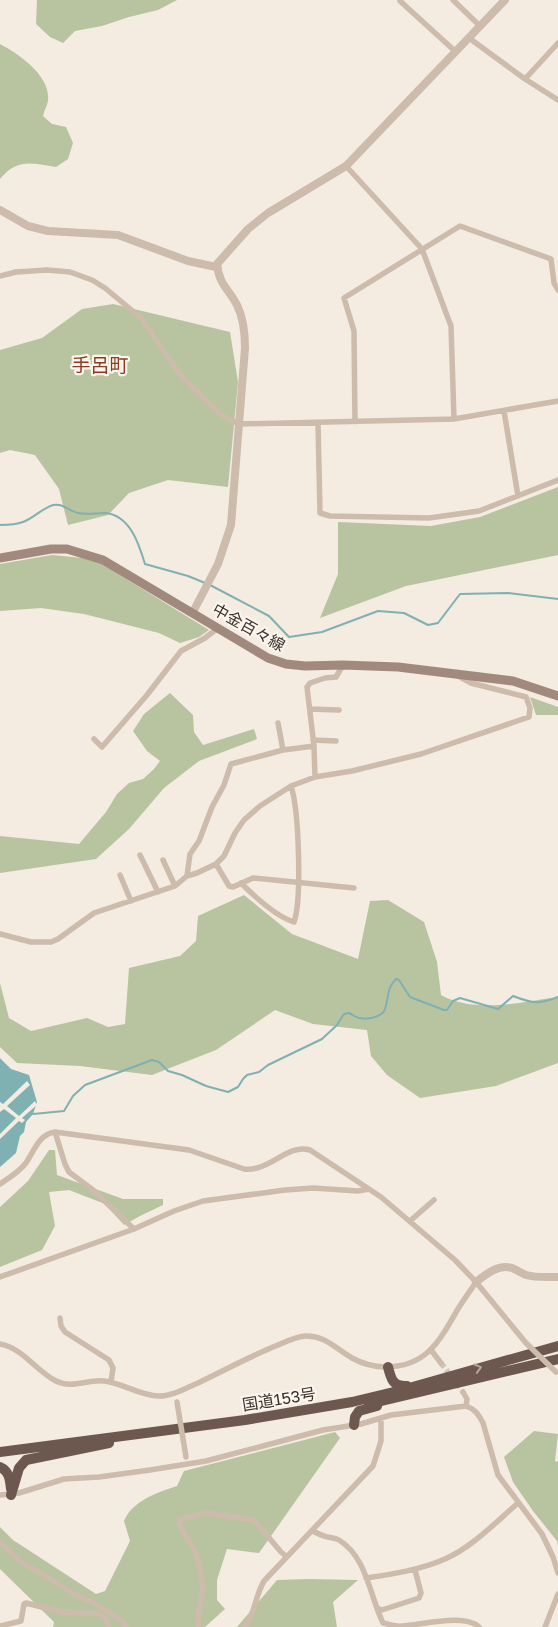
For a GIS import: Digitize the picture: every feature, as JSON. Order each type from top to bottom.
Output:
[{"type":"highway","name":"国道153号","points":[[0,1452],[263,1417],[352,1402],[558,1346]]},
{"type":"highway","name":"国道153号","points":[[0,1459],[280,1421],[394,1399],[558,1358]]},
{"type":"highway","points":[[388,1367],[394,1384],[402,1386],[447,1377]]},
{"type":"highway","points":[[352,1402],[382,1390],[388,1367]]},
{"type":"highway","points":[[354,1425],[359,1411],[394,1399]]},
{"type":"highway","points":[[11,1495],[19,1468],[26,1460],[109,1443]]},
{"type":"highway","points":[[0,1467],[8,1473],[11,1495]]},
{"type":"main road","name":"中金百々線","points":[[0,558],[51,549],[67,549],[103,560],[268,658],[286,664],[398,667],[513,681],[556,694]]},
{"type":"street","points":[[401,0],[456,52]]},
{"type":"street","points":[[453,0],[480,26]]},
{"type":"street","points":[[0,210],[28,226],[48,232],[118,235],[188,261],[216,267],[248,229],[268,213],[346,166],[505,0]]},
{"type":"street","points":[[469,38],[525,79],[558,100]]},
{"type":"street","points":[[525,79],[558,43]]},
{"type":"street","points":[[551,51],[558,55]]},
{"type":"street","points":[[346,166],[422,249],[452,326],[454,419]]},
{"type":"street","points":[[355,422],[354,331],[344,298],[460,226],[551,259],[554,283],[558,290]]},
{"type":"street","points":[[193,612],[218,564],[231,525],[240,424],[245,328],[237,305],[218,276],[217,264]]},
{"type":"street","points":[[0,276],[16,272],[47,270],[70,272],[92,280],[105,288],[142,318],[181,376],[221,415],[240,424],[454,419],[558,401]]},
{"type":"street","points":[[504,411],[518,496]]},
{"type":"street","points":[[318,423],[320,513],[330,516],[429,518],[479,511],[558,480]]},
{"type":"street","points":[[94,739],[102,746],[147,695],[181,651],[205,638],[218,628]]},
{"type":"street","points":[[315,777],[314,743],[307,687],[310,683],[336,677],[343,665]]},
{"type":"street","points":[[0,934],[31,942],[44,944],[51,942],[94,913],[175,886],[187,876],[216,864],[224,856],[235,833],[244,820],[260,806],[291,786],[315,777],[352,772],[421,754],[529,717],[530,708],[526,697],[472,683],[454,674]]},
{"type":"street","points":[[310,709],[339,710]]},
{"type":"street","points":[[278,724],[283,750]]},
{"type":"street","points":[[187,876],[190,854],[200,841],[212,807],[224,785],[231,764],[314,743],[336,741]]},
{"type":"street","points":[[241,883],[272,909],[294,922],[298,883],[297,823],[291,786]]},
{"type":"street","points":[[140,855],[158,892]]},
{"type":"street","points":[[163,860],[175,886]]},
{"type":"street","points":[[216,864],[229,886],[233,887],[251,878],[354,888]]},
{"type":"street","points":[[120,875],[131,900]]},
{"type":"street","points":[[55,1132],[69,1172],[93,1190],[134,1229]]},
{"type":"street","points":[[0,1184],[15,1174],[26,1163],[32,1151],[43,1137],[48,1133],[55,1132],[189,1150],[252,1170],[263,1167],[296,1149],[310,1150],[381,1197],[410,1220],[476,1282],[526,1343],[557,1374]]},
{"type":"street","points":[[0,1277],[134,1229],[174,1211],[203,1201],[285,1190],[313,1188],[358,1191],[369,1189]]},
{"type":"street","points":[[410,1220],[434,1200]]},
{"type":"street","points":[[0,1344],[18,1352],[49,1377],[62,1384],[111,1382],[159,1396],[176,1393],[263,1351],[286,1341],[305,1336],[321,1338],[347,1355],[364,1363],[388,1367],[412,1362],[431,1350],[476,1282],[493,1270],[510,1268],[542,1277],[558,1277]]},
{"type":"street","points":[[60,1318],[61,1326],[65,1332],[109,1360],[113,1368],[111,1382]]},
{"type":"street","points":[[431,1350],[441,1363]]},
{"type":"street","points":[[463,1392],[467,1399],[466,1406]]},
{"type":"street","points":[[176,1393],[187,1464]]},
{"type":"street","points":[[0,1495],[11,1495],[64,1479],[98,1477],[206,1461],[323,1430],[405,1413],[466,1406],[476,1412],[483,1423],[498,1475],[542,1534],[558,1573]]},
{"type":"street","points":[[245,1627],[250,1619],[262,1585],[373,1466],[380,1442],[381,1419]]},
{"type":"street","points":[[366,1578],[414,1570],[445,1559],[477,1539],[518,1504]]},
{"type":"street","points":[[199,1627],[197,1622],[203,1599],[203,1584],[197,1556],[180,1527],[179,1520],[206,1513],[254,1520],[287,1557]]},
{"type":"street","points":[[313,1531],[322,1536],[334,1538],[346,1545],[366,1578],[383,1623],[400,1626],[464,1620],[479,1627]]},
{"type":"street","points":[[0,1542],[22,1563],[117,1617],[123,1621],[126,1627]]},
{"type":"street","points":[[376,1608],[382,1610],[419,1598],[421,1592],[414,1570]]},
{"type":"street","points":[[545,1627],[558,1594]]},
{"type":"street","points":[[0,1626],[20,1621],[24,1604],[26,1603],[61,1612],[98,1614],[104,1616],[109,1627]]},
{"type":"green space","points":[[37,0],[177,0],[158,10],[102,26],[75,31],[63,43],[50,37],[36,24]]},
{"type":"green space","points":[[0,44],[24,60],[39,75],[48,92],[48,101],[43,116],[52,124],[66,127],[73,143],[68,159],[56,167],[32,164],[19,165],[6,172],[0,179]]},
{"type":"green space","points":[[113,304],[230,332],[238,382],[228,487],[168,480],[129,493],[108,515],[68,525],[59,489],[35,455],[10,450],[0,453],[0,350],[42,338],[82,309]]},
{"type":"green space","points":[[558,487],[558,555],[406,586],[320,618],[338,574],[338,522],[431,526],[480,517]]},
{"type":"green space","points":[[52,555],[82,558],[102,564],[209,630],[199,637],[180,643],[159,633],[84,614],[41,608],[0,611],[0,564]]},
{"type":"green space","points":[[170,693],[193,715],[194,732],[203,745],[254,729],[257,739],[199,761],[164,788],[129,829],[96,859],[0,873],[0,836],[79,844],[106,812],[117,794],[129,783],[143,779],[154,769],[160,761],[147,751],[133,731],[144,714]]},
{"type":"green space","points":[[530,697],[558,707],[558,715],[536,715]]},
{"type":"green space","points":[[244,895],[292,934],[358,959],[370,901],[388,900],[424,922],[437,962],[441,995],[455,1001],[483,1005],[514,1004],[558,997],[558,1063],[496,1086],[420,1098],[387,1075],[371,1056],[367,1030],[313,1024],[275,1010],[216,1050],[152,1075],[80,1066],[17,1063],[0,1047],[0,983],[9,1018],[31,1031],[87,1018],[108,1027],[125,1024],[129,968],[180,956],[196,941],[198,916]]},
{"type":"green space","points":[[49,1150],[55,1150],[57,1175],[123,1199],[163,1199],[163,1205],[124,1225],[105,1204],[69,1190],[49,1192],[55,1226],[42,1250],[0,1267],[0,1207],[28,1181]]},
{"type":"green space","points":[[534,1431],[558,1434],[555,1461],[558,1462],[558,1547],[557,1541],[513,1482],[504,1457]]},
{"type":"green space","points":[[335,1432],[340,1438],[259,1553],[227,1549],[217,1580],[217,1600],[225,1609],[205,1627],[53,1627],[54,1622],[0,1569],[0,1527],[13,1540],[96,1594],[105,1591],[130,1541],[124,1521],[128,1514],[146,1498],[177,1486],[184,1471]]},
{"type":"green space","points":[[277,1580],[358,1580],[333,1602],[337,1627],[237,1627]]},
{"type":"water","points":[[0,1058],[11,1069],[29,1075],[37,1102],[33,1114],[26,1122],[24,1132],[20,1136],[16,1153],[0,1167]]},
{"type":"pier","points":[[27,1081],[30,1085],[7,1106],[19,1116],[35,1101],[37,1105],[22,1118],[25,1120],[22,1123],[19,1121],[0,1139],[0,1134],[16,1118],[4,1109],[0,1112],[0,1102],[3,1104]]},
{"type":"waterway","points":[[0,525],[23,522],[53,505],[60,505],[81,514],[105,513],[114,515],[121,519],[132,532],[145,564],[188,576],[205,583]]},
{"type":"waterway","points":[[210,585],[269,616],[289,637],[322,632],[378,611],[404,613],[428,625],[438,623],[460,594],[508,593],[558,599]]},
{"type":"waterway","points":[[33,1114],[64,1111],[73,1096],[85,1085],[152,1060],[159,1062],[168,1071],[206,1086],[228,1092],[238,1087],[247,1075],[259,1072],[268,1065],[322,1039],[337,1025],[344,1014],[349,1013],[357,1018],[367,1019],[384,1012],[388,994],[396,979],[399,980],[410,997],[444,1010],[447,1010],[453,1001],[460,998],[498,1009],[513,996],[535,1002],[558,997]]},
{"type":"tunnel","points":[[441,1363],[463,1392]]},
{"type":"district","name":"手呂町","points":[[100,365]]}]
